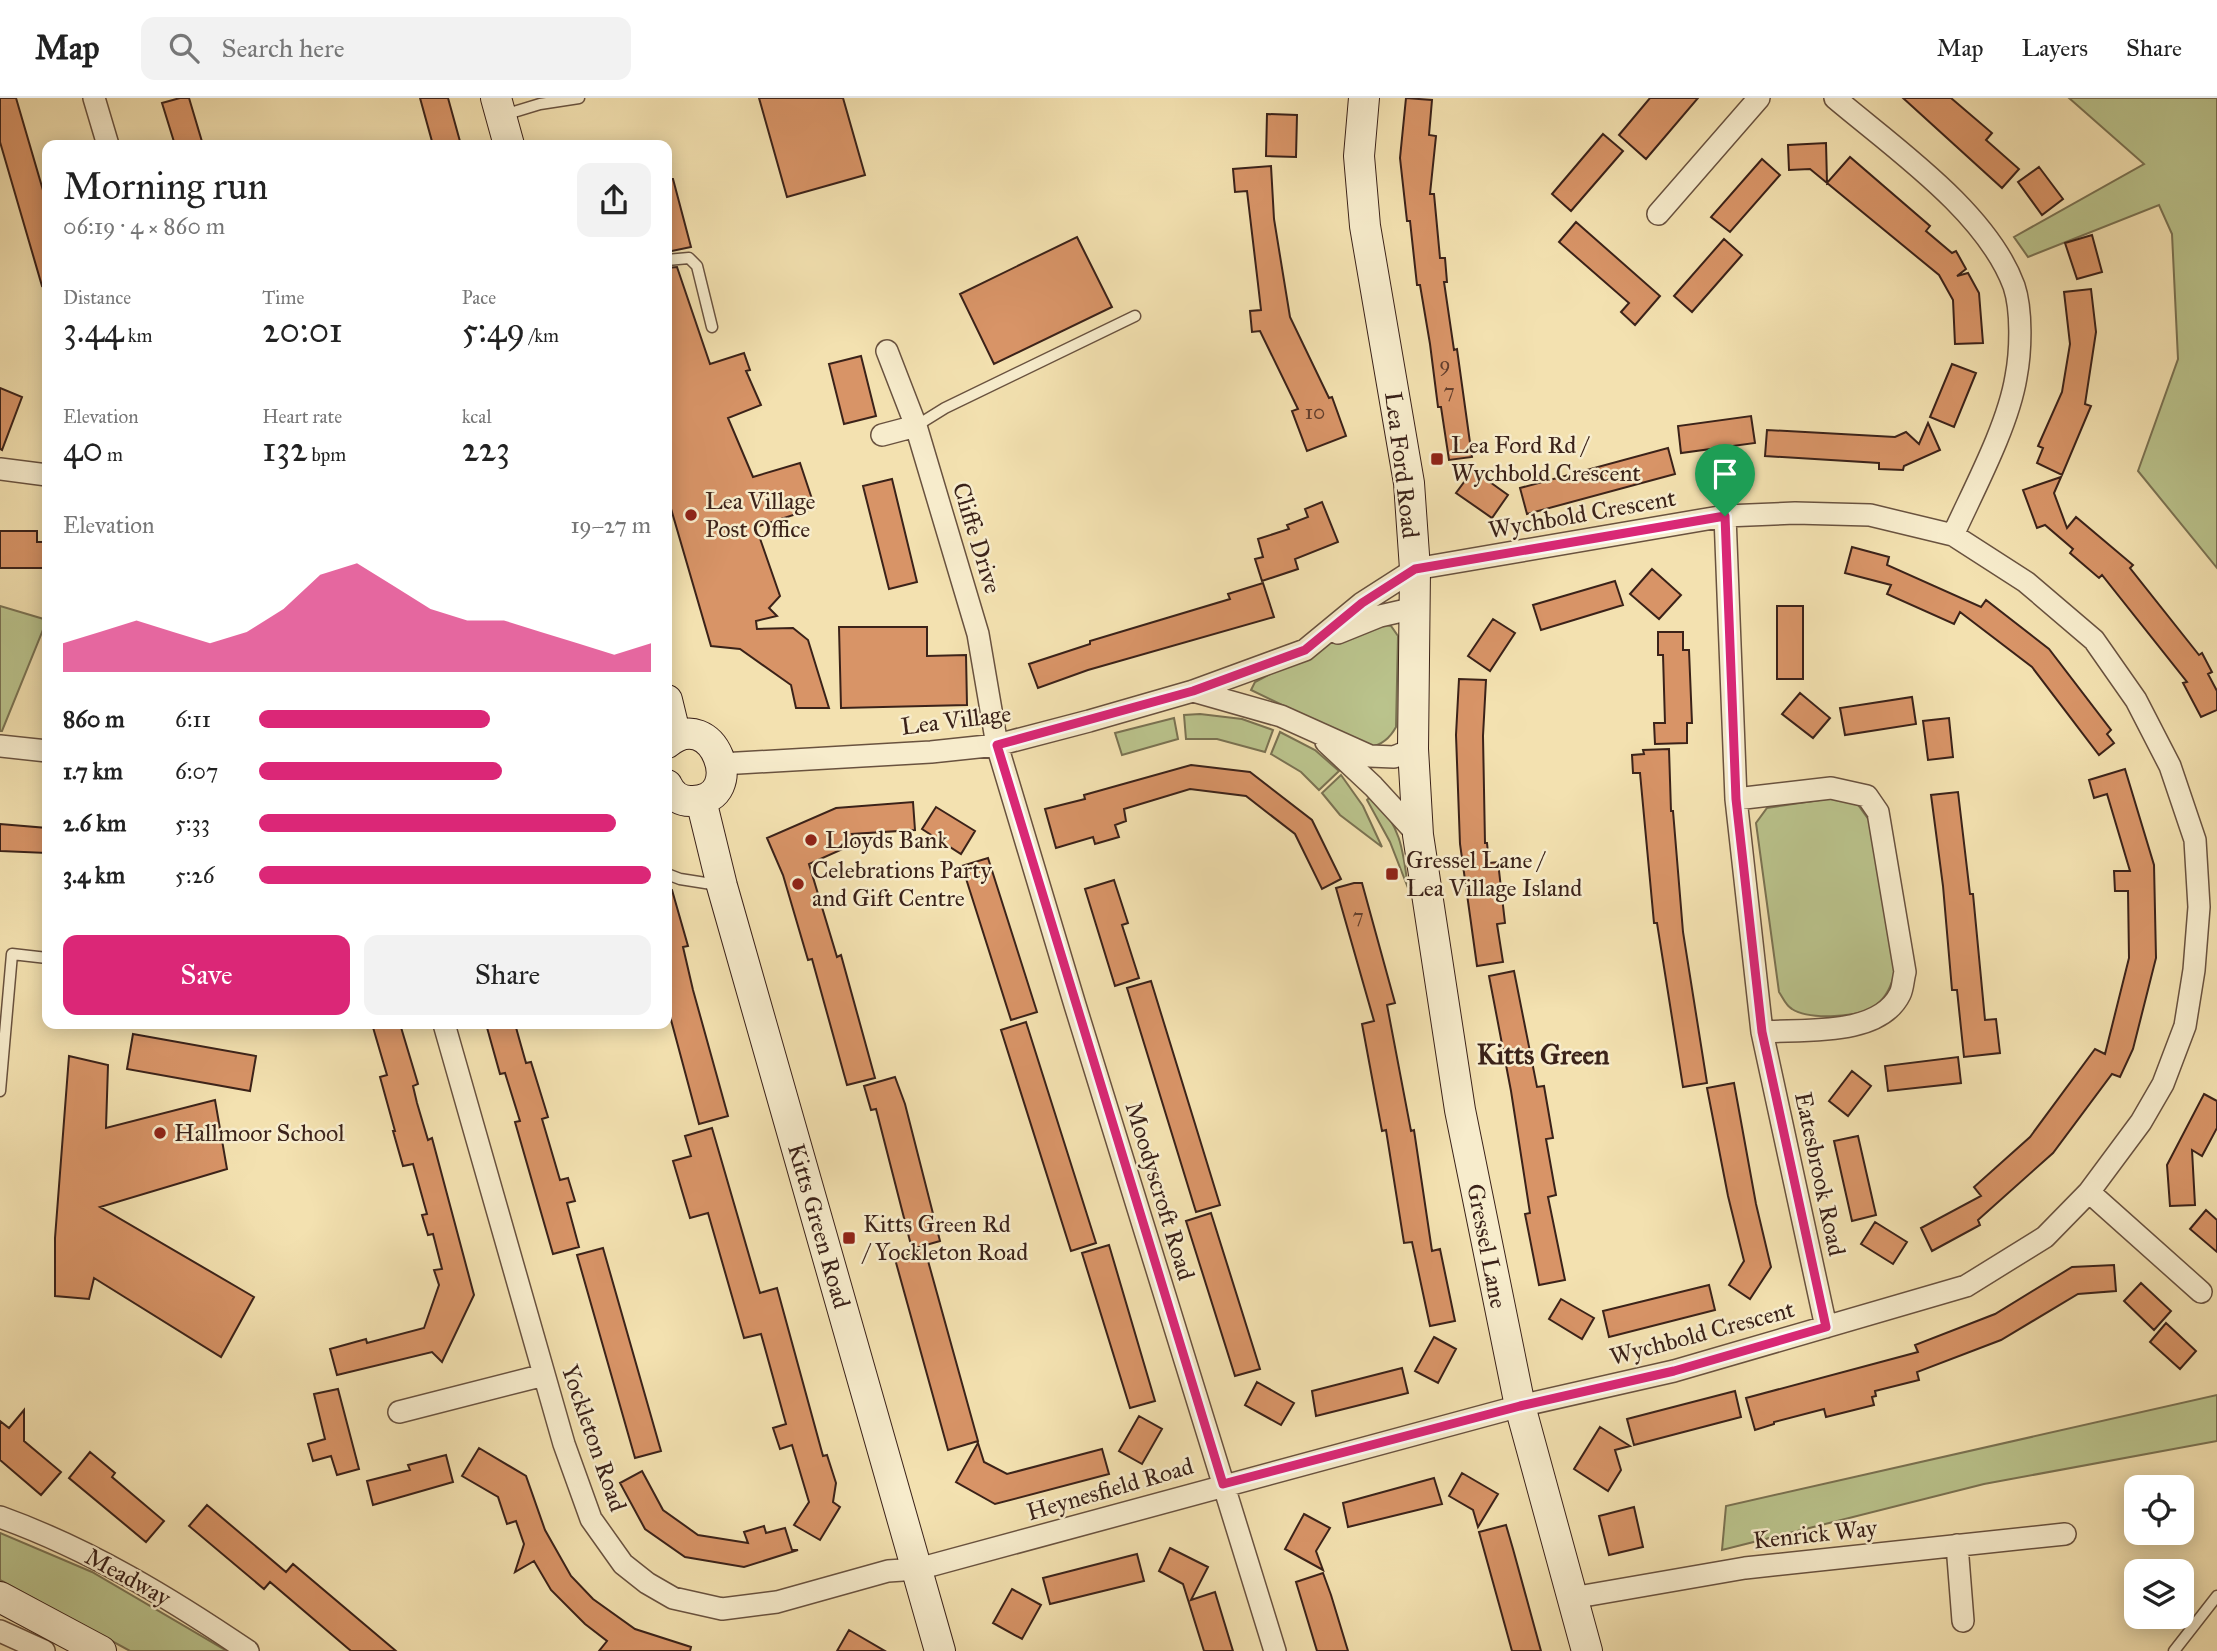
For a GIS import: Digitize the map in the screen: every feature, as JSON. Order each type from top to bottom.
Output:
[{"type":"street","points":[[94,98],[107,140]]},
{"type":"street","name":"Lea Ford Road","points":[[1364,98],[1359,156],[1365,226],[1409,483],[1415,569],[1413,749],[1418,835]]},
{"type":"street","points":[[1658,214],[1759,98]]},
{"type":"street","points":[[1835,98],[1953,199],[1989,239],[2014,287],[2020,336],[2016,378],[1995,441],[1953,535]]},
{"type":"street","points":[[498,107],[508,140]]},
{"type":"street","name":"Cliffe Drive","points":[[887,351],[916,426],[978,634],[997,745]]},
{"type":"street","points":[[882,435],[916,426]]},
{"type":"street","points":[[0,469],[42,474]]},
{"type":"street","name":"Wychbold Crescent","points":[[1415,569],[1725,516],[1794,513],[1870,515],[1953,535],[2026,582],[2094,640],[2136,700],[2170,766],[2195,840],[2199,907],[2185,1026],[2163,1084],[2141,1122],[2089,1192],[2045,1237],[1966,1286],[1674,1371],[1520,1406]]},
{"type":"street","name":"Eatesbrook Road","points":[[1725,516],[1736,799],[1762,1032],[1826,1327]]},
{"type":"street","name":"Lea Village","points":[[721,764],[931,752],[997,745],[1193,691],[1305,650],[1362,603],[1415,569]]},
{"type":"street","points":[[1305,650],[1348,627],[1415,608]]},
{"type":"street","name":"Lea Village","points":[[1193,691],[1251,706],[1312,729],[1370,756],[1394,757],[1413,749]]},
{"type":"street","name":"Lea Village","points":[[1312,729],[1373,786],[1418,835]]},
{"type":"street","points":[[672,740],[696,735],[706,739],[716,750],[721,764],[719,786],[701,800],[690,802],[677,798],[672,792]]},
{"type":"street","name":"Moodyscroft Road","points":[[997,745],[1275,1651]]},
{"type":"street","points":[[0,746],[42,750]]},
{"type":"street","points":[[1736,799],[1831,788],[1867,796],[1878,812],[1905,972],[1900,995],[1881,1017],[1864,1025],[1762,1032]]},
{"type":"street","name":"Kitts Green Road","points":[[701,800],[722,886],[940,1651]]},
{"type":"street","name":"Gressel Lane","points":[[1418,835],[1460,1110],[1520,1406],[1587,1651]]},
{"type":"street","name":"Yockleton Road","points":[[445,1029],[564,1444],[591,1519],[623,1564],[647,1583],[673,1598],[722,1609],[777,1602],[888,1571],[918,1569]]},
{"type":"street","points":[[2089,1192],[2201,1292]]},
{"type":"street","points":[[398,1412],[544,1375]]},
{"type":"street","name":"Heynesfield Road","points":[[918,1569],[1223,1484],[1520,1406]]},
{"type":"street","name":"Meadway","points":[[0,1517],[52,1536],[153,1590],[248,1651]]},
{"type":"street","name":"Kenrick Way","points":[[1572,1598],[1745,1568],[2066,1534]]},
{"type":"street","points":[[1956,1545],[1963,1621]]},
{"type":"street","points":[[0,1597],[101,1651]]},
{"type":"street","points":[[0,1631],[44,1651]]},
{"type":"lane","points":[[498,107],[579,98]]},
{"type":"lane","points":[[672,260],[689,258],[696,267],[712,327]]},
{"type":"lane","points":[[916,426],[945,408],[1135,316]]},
{"type":"lane","points":[[672,876],[722,886]]},
{"type":"lane","points":[[0,1091],[6,953],[42,957]]},
{"type":"lane","points":[[2174,1651],[2217,1596]]},
{"type":"green space","points":[[2069,98],[2217,98],[2217,568],[2138,471],[2178,359],[2172,234],[2159,205],[2028,257],[2014,237],[2144,164]]},
{"type":"green space","points":[[0,606],[42,619],[42,632],[0,731]]},
{"type":"green space","points":[[1383,624],[1391,626],[1398,636],[1396,727],[1388,738],[1378,745],[1370,747],[1251,690],[1255,682],[1347,634]]},
{"type":"green space","points":[[1184,715],[1242,719],[1273,730],[1265,752],[1217,739],[1186,739]]},
{"type":"green space","points":[[1174,718],[1178,739],[1122,755],[1115,733]]},
{"type":"green space","points":[[1280,732],[1315,750],[1339,771],[1319,790],[1301,772],[1271,754]]},
{"type":"green space","points":[[1341,775],[1363,806],[1382,847],[1340,815],[1322,793]]},
{"type":"green space","points":[[1372,795],[1389,817],[1399,838],[1408,888],[1390,842],[1367,800]]},
{"type":"green space","points":[[1840,797],[1856,802],[1874,827],[1895,973],[1883,998],[1868,1009],[1847,1015],[1810,1015],[1790,1008],[1779,992],[1756,823],[1767,808]]},
{"type":"green space","points":[[2217,1395],[2217,1441],[1984,1484],[1722,1550],[1726,1506]]},
{"type":"green space","points":[[0,1533],[92,1572],[227,1651],[130,1651],[0,1580]]},
{"type":"building","points":[[0,98],[16,98],[42,187],[42,286],[0,142]]},
{"type":"building","points":[[189,98],[202,140],[173,140],[162,103]]},
{"type":"building","points":[[420,98],[448,98],[460,140],[432,140]]},
{"type":"building","points":[[759,98],[843,98],[865,175],[787,197]]},
{"type":"building","points":[[1406,98],[1432,100],[1429,135],[1436,136],[1430,194],[1434,194],[1440,258],[1445,258],[1447,282],[1444,282],[1454,350],[1457,349],[1472,457],[1449,460],[1441,407],[1438,407],[1420,285],[1417,285],[1410,221],[1407,221],[1400,158]]},
{"type":"building","points":[[1650,98],[1698,98],[1646,159],[1619,135]]},
{"type":"building","points":[[1903,98],[1951,98],[1992,133],[1986,140],[2019,169],[2002,188]]},
{"type":"building","points":[[1267,114],[1297,115],[1296,157],[1266,156]]},
{"type":"building","points":[[1603,134],[1623,151],[1571,211],[1552,194]]},
{"type":"building","points":[[1826,143],[1827,183],[1810,169],[1789,170],[1788,145]]},
{"type":"building","points":[[1850,157],[1930,226],[1926,231],[1952,253],[1956,251],[1966,269],[1957,276],[1968,273],[1979,293],[1983,343],[1955,344],[1953,300],[1939,275],[1827,183]]},
{"type":"building","points":[[1762,159],[1780,175],[1730,232],[1711,217]]},
{"type":"building","points":[[1271,166],[1274,219],[1290,317],[1329,398],[1332,397],[1346,436],[1307,451],[1292,411],[1298,409],[1260,331],[1252,332],[1250,311],[1261,310],[1258,284],[1247,191],[1235,192],[1233,169]]},
{"type":"building","points":[[2039,167],[2063,199],[2042,215],[2018,182]]},
{"type":"building","points":[[672,179],[673,179],[691,247],[672,251]]},
{"type":"building","points":[[1576,222],[1660,296],[1635,325],[1621,312],[1629,303],[1559,242]]},
{"type":"building","points":[[2092,235],[2102,272],[2077,279],[2065,243]]},
{"type":"building","points":[[1077,237],[1112,307],[994,364],[960,294]]},
{"type":"building","points":[[1724,239],[1742,255],[1692,312],[1674,296]]},
{"type":"building","points":[[677,267],[710,364],[744,353],[750,370],[746,371],[761,405],[728,418],[753,477],[800,463],[815,508],[756,527],[780,596],[769,608],[777,616],[756,621],[757,629],[793,628],[808,640],[829,708],[796,708],[791,685],[740,649],[711,646],[672,512],[672,268]]},
{"type":"building","points":[[2091,289],[2096,332],[2085,404],[2091,406],[2062,475],[2037,463],[2043,448],[2038,446],[2062,392],[2070,344],[2064,292]]},
{"type":"building","points":[[861,356],[876,416],[844,424],[829,364]]},
{"type":"building","points":[[1952,364],[1976,373],[1954,427],[1930,417]]},
{"type":"building","points":[[0,388],[22,397],[2,450],[0,449]]},
{"type":"building","points":[[1751,416],[1755,443],[1681,453],[1678,426]]},
{"type":"building","points":[[1928,423],[1940,450],[1904,466],[1903,470],[1879,469],[1879,463],[1765,456],[1767,430],[1895,437],[1906,432],[1919,444]]},
{"type":"building","points":[[1668,448],[1675,474],[1527,514],[1520,488]]},
{"type":"building","points":[[1473,470],[1508,495],[1492,518],[1456,493]]},
{"type":"building","points":[[2061,477],[2054,493],[2067,528],[2076,517],[2133,565],[2130,568],[2199,655],[2202,653],[2212,672],[2208,674],[2217,691],[2217,710],[2201,717],[2183,683],[2187,682],[2102,575],[2099,578],[2070,553],[2073,549],[2045,525],[2037,528],[2023,490]]},
{"type":"building","points":[[892,479],[917,582],[889,589],[863,486]]},
{"type":"building","points":[[1322,502],[1338,542],[1295,559],[1298,569],[1262,581],[1255,559],[1263,557],[1258,539],[1289,529],[1287,525],[1308,517],[1305,509]]},
{"type":"building","points":[[0,531],[37,531],[37,542],[42,542],[42,568],[0,568]]},
{"type":"building","points":[[1852,547],[1889,557],[1887,565],[1981,607],[1986,600],[2049,649],[2111,730],[2107,734],[2114,743],[2099,755],[2032,667],[1960,612],[1954,624],[1887,594],[1891,585],[1845,573]]},
{"type":"building","points":[[1652,569],[1681,595],[1659,619],[1630,594]]},
{"type":"building","points":[[1615,581],[1623,605],[1541,630],[1533,605]]},
{"type":"building","points":[[1263,583],[1274,617],[1088,670],[1038,688],[1029,664],[1090,644],[1090,641],[1230,599],[1228,594]]},
{"type":"building","points":[[1777,606],[1803,606],[1803,679],[1777,679]]},
{"type":"building","points":[[1493,619],[1515,633],[1490,671],[1468,656]]},
{"type":"building","points":[[839,627],[927,627],[927,656],[966,655],[967,705],[841,708]]},
{"type":"building","points":[[1658,632],[1683,632],[1683,650],[1689,650],[1692,723],[1687,723],[1687,743],[1655,744],[1654,723],[1665,723],[1663,655],[1658,655]]},
{"type":"building","points":[[1459,679],[1486,680],[1483,736],[1485,843],[1489,863],[1498,862],[1505,923],[1497,924],[1503,962],[1477,966],[1460,844],[1456,735]]},
{"type":"building","points":[[1800,693],[1830,718],[1813,738],[1782,714]]},
{"type":"building","points":[[1912,697],[1916,724],[1845,735],[1840,708]]},
{"type":"building","points":[[1949,718],[1953,757],[1928,760],[1923,721]]},
{"type":"building","points":[[1669,749],[1671,811],[1683,932],[1707,1083],[1683,1087],[1657,923],[1654,923],[1640,773],[1633,773],[1632,755],[1644,754],[1643,750]]},
{"type":"building","points":[[1191,765],[1250,772],[1312,820],[1341,879],[1322,889],[1295,834],[1246,796],[1190,789],[1124,809],[1126,821],[1115,825],[1119,837],[1095,844],[1093,837],[1056,848],[1045,809],[1085,799],[1084,795]]},
{"type":"building","points":[[2125,769],[2154,865],[2156,958],[2133,1049],[2120,1077],[2112,1074],[2053,1153],[1978,1220],[1980,1225],[1932,1251],[1921,1228],[1981,1196],[1974,1187],[2030,1137],[2095,1049],[2105,1054],[2129,958],[2128,891],[2115,891],[2114,871],[2130,871],[2107,794],[2094,798],[2089,780]]},
{"type":"building","points":[[1958,792],[1970,894],[1973,894],[1985,1020],[1996,1019],[2000,1053],[1964,1057],[1957,990],[1952,990],[1943,886],[1931,795]]},
{"type":"building","points":[[913,802],[915,830],[852,834],[856,843],[809,864],[837,957],[841,955],[875,1078],[847,1085],[812,959],[808,960],[783,875],[767,838],[836,808]]},
{"type":"building","points":[[936,807],[975,831],[961,854],[922,829]]},
{"type":"building","points":[[0,824],[42,828],[42,853],[0,851]]},
{"type":"building","points":[[988,858],[1037,1012],[1011,1020],[962,866]]},
{"type":"building","points":[[1114,880],[1128,923],[1122,925],[1139,978],[1115,986],[1085,889]]},
{"type":"building","points":[[1362,883],[1395,1003],[1387,1005],[1411,1131],[1414,1130],[1432,1251],[1440,1249],[1455,1321],[1430,1326],[1412,1242],[1404,1243],[1386,1130],[1382,1131],[1362,1024],[1374,1021],[1336,888]]},
{"type":"building","points":[[672,890],[688,946],[683,947],[693,990],[728,1116],[699,1124],[672,1024]]},
{"type":"building","points":[[1514,971],[1537,1087],[1544,1086],[1553,1138],[1546,1139],[1556,1195],[1548,1197],[1565,1280],[1539,1285],[1525,1214],[1530,1213],[1511,1091],[1489,976]]},
{"type":"building","points":[[1151,981],[1220,1205],[1196,1212],[1127,988]]},
{"type":"building","points":[[1026,1022],[1096,1243],[1071,1251],[1001,1030]]},
{"type":"building","points":[[373,1029],[402,1029],[418,1084],[413,1086],[417,1103],[428,1140],[432,1138],[474,1295],[442,1362],[432,1352],[337,1375],[330,1349],[366,1339],[367,1343],[424,1328],[439,1285],[434,1270],[442,1269],[433,1234],[428,1235],[422,1215],[427,1214],[413,1164],[403,1166],[393,1131],[380,1077],[387,1075]]},
{"type":"building","points":[[487,1029],[516,1029],[526,1063],[531,1062],[548,1117],[542,1119],[560,1180],[568,1178],[575,1201],[567,1203],[579,1247],[553,1254],[515,1122],[520,1121],[505,1073],[500,1074]]},
{"type":"building","points":[[133,1034],[256,1056],[250,1091],[127,1069]]},
{"type":"building","points":[[69,1056],[108,1065],[106,1128],[215,1100],[227,1169],[100,1207],[254,1297],[221,1357],[94,1278],[89,1299],[55,1296],[55,1238]]},
{"type":"building","points":[[1958,1057],[1961,1083],[1888,1091],[1885,1066]]},
{"type":"building","points":[[1852,1071],[1871,1086],[1848,1116],[1829,1101]]},
{"type":"building","points":[[895,1077],[905,1104],[940,1241],[912,1249],[876,1109],[871,1110],[864,1086]]},
{"type":"building","points":[[1734,1083],[1756,1204],[1771,1267],[1750,1299],[1729,1285],[1744,1261],[1707,1088]]},
{"type":"building","points":[[2204,1094],[2217,1101],[2217,1128],[2202,1156],[2192,1150],[2195,1205],[2170,1206],[2167,1165]]},
{"type":"building","points":[[712,1128],[760,1293],[777,1288],[823,1456],[827,1455],[836,1483],[833,1502],[840,1507],[820,1540],[794,1525],[809,1502],[792,1445],[780,1449],[773,1428],[786,1424],[761,1334],[744,1338],[708,1213],[690,1218],[673,1161],[691,1156],[685,1136]]},
{"type":"building","points":[[1858,1136],[1876,1215],[1852,1221],[1834,1141]]},
{"type":"building","points":[[2206,1210],[2217,1220],[2217,1252],[2190,1229]]},
{"type":"building","points":[[1211,1213],[1260,1369],[1235,1376],[1186,1221]]},
{"type":"building","points":[[1875,1222],[1907,1242],[1893,1264],[1861,1244]]},
{"type":"building","points":[[1109,1245],[1155,1401],[1130,1408],[1082,1253]]},
{"type":"building","points":[[603,1248],[661,1451],[635,1458],[577,1255]]},
{"type":"building","points":[[925,1250],[978,1441],[948,1450],[895,1259]]},
{"type":"building","points":[[2114,1265],[2116,1291],[2078,1294],[2001,1340],[1917,1372],[1919,1380],[1875,1391],[1876,1396],[1872,1397],[1874,1405],[1826,1417],[1824,1409],[1774,1422],[1755,1430],[1746,1398],[1918,1352],[1915,1345],[1995,1314],[2072,1267]]},
{"type":"building","points":[[2141,1283],[2171,1311],[2154,1330],[2124,1301]]},
{"type":"building","points":[[1709,1285],[1715,1310],[1609,1337],[1603,1311]]},
{"type":"building","points":[[1561,1299],[1594,1318],[1582,1339],[1549,1319]]},
{"type":"building","points":[[2166,1323],[2196,1351],[2180,1369],[2150,1342]]},
{"type":"building","points":[[1434,1337],[1456,1349],[1438,1383],[1415,1371]]},
{"type":"building","points":[[1402,1368],[1408,1393],[1316,1416],[1312,1391]]},
{"type":"building","points":[[1257,1382],[1294,1403],[1281,1425],[1245,1405]]},
{"type":"building","points":[[338,1389],[359,1469],[337,1475],[331,1456],[313,1461],[308,1444],[325,1439],[314,1394]]},
{"type":"building","points":[[1735,1391],[1741,1417],[1634,1445],[1627,1419]]},
{"type":"building","points":[[24,1410],[24,1441],[61,1472],[41,1495],[0,1460],[0,1421],[9,1428]]},
{"type":"building","points":[[1139,1416],[1162,1429],[1142,1464],[1119,1451]]},
{"type":"building","points":[[1600,1427],[1630,1446],[1615,1450],[1621,1470],[1608,1491],[1574,1469]]},
{"type":"building","points":[[978,1443],[984,1462],[1007,1474],[1102,1449],[1109,1474],[995,1504],[956,1482]]},
{"type":"building","points":[[479,1448],[526,1476],[545,1530],[571,1576],[593,1599],[635,1629],[691,1647],[690,1651],[599,1651],[607,1641],[585,1624],[551,1590],[534,1561],[515,1572],[524,1544],[516,1521],[507,1524],[498,1497],[462,1476]]},
{"type":"building","points":[[90,1452],[115,1473],[112,1477],[164,1521],[146,1542],[69,1478]]},
{"type":"building","points":[[446,1455],[453,1482],[373,1505],[367,1481],[410,1470],[408,1465]]},
{"type":"building","points":[[642,1471],[663,1510],[698,1535],[748,1543],[744,1532],[764,1526],[766,1533],[785,1528],[792,1550],[798,1550],[744,1567],[685,1557],[645,1529],[620,1483]]},
{"type":"building","points":[[1462,1473],[1498,1494],[1478,1527],[1473,1510],[1449,1496]]},
{"type":"building","points":[[1434,1478],[1442,1504],[1348,1527],[1343,1503]]},
{"type":"building","points":[[207,1505],[286,1572],[293,1564],[396,1651],[351,1651],[270,1582],[264,1589],[189,1526]]},
{"type":"building","points":[[1634,1507],[1643,1547],[1609,1555],[1599,1516]]},
{"type":"building","points":[[1304,1514],[1330,1528],[1316,1551],[1323,1570],[1285,1549]]},
{"type":"building","points":[[1506,1525],[1541,1651],[1512,1651],[1479,1532]]},
{"type":"building","points":[[1170,1548],[1208,1567],[1191,1600],[1215,1592],[1233,1651],[1204,1651],[1183,1584],[1159,1571]]},
{"type":"building","points":[[1137,1554],[1144,1581],[1050,1604],[1043,1578]]},
{"type":"building","points":[[1323,1573],[1348,1651],[1317,1651],[1296,1582]]},
{"type":"building","points":[[1012,1589],[1041,1605],[1022,1639],[993,1623]]},
{"type":"building","points":[[849,1630],[885,1651],[837,1651]]},
{"type":"place","name":"Lea Ford Rd / Wychbold Crescent","points":[[1437,459]]},
{"type":"place","name":"Lea Village Post Office","points":[[691,515]]},
{"type":"place","name":"Lloyds Bank","points":[[811,840]]},
{"type":"place","name":"Gressel Lane / Lea Village Island","points":[[1392,874]]},
{"type":"place","name":"Celebrations Party and Gift Centre","points":[[798,884]]},
{"type":"place","name":"Hallmoor School","points":[[160,1133]]},
{"type":"place","name":"Kitts Green Rd / Yockleton Road","points":[[849,1238]]},
{"type":"district","name":"Kitts Green","points":[[1543,1054]]},
{"type":"route","points":[[1725,516],[1736,799],[1762,1032],[1826,1327],[1674,1371],[1520,1406],[1223,1484],[997,745],[1193,691],[1305,650],[1362,603],[1388,589],[1415,569],[1725,516]]}]
